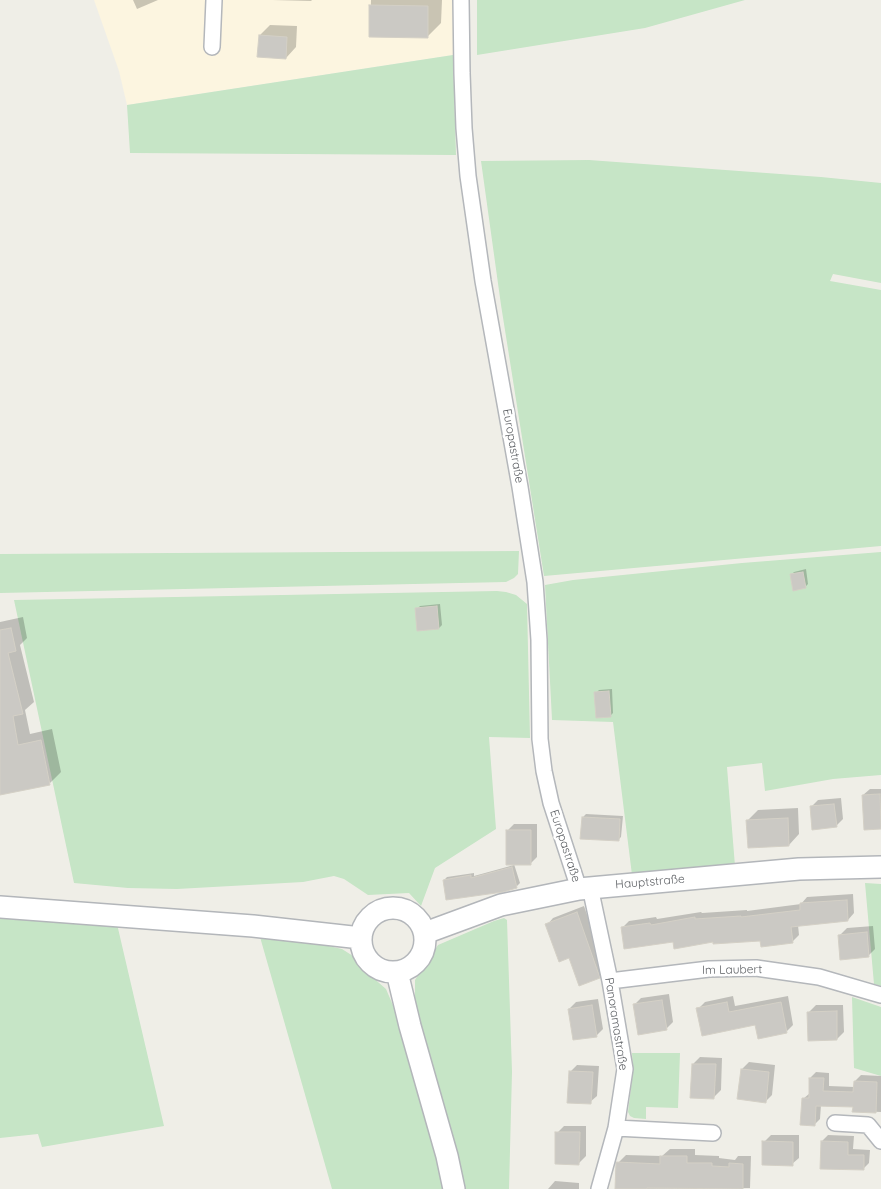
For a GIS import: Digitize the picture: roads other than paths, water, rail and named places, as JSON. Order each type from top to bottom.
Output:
[{"type":"street","points":[[212,47],[214,0]]},
{"type":"street","name":"Europastraße","points":[[461,0],[462,92],[468,176],[483,281],[522,495],[535,582],[539,640],[540,739],[544,771],[554,813],[585,888]]},
{"type":"street","name":"Hauptstraße","points":[[424,933],[501,905],[585,888],[799,869],[881,867]]},
{"type":"street","name":"Panoramastraße","points":[[585,888],[610,981],[625,1069],[616,1128],[599,1189]]},
{"type":"street","points":[[0,907],[253,926],[361,938]]},
{"type":"street","points":[[393,908],[407,911],[418,920],[424,933],[425,946],[419,958],[410,967],[397,972],[383,970],[371,963],[363,952],[361,938],[364,928],[370,918],[378,912],[393,908]]},
{"type":"street","name":"Im Laubert","points":[[610,981],[709,969],[756,968],[819,977],[881,995]]},
{"type":"street","points":[[397,972],[410,1026],[447,1156],[454,1189]]},
{"type":"street","points":[[835,1123],[868,1125],[881,1141]]},
{"type":"street","points":[[616,1128],[713,1132]]}]
